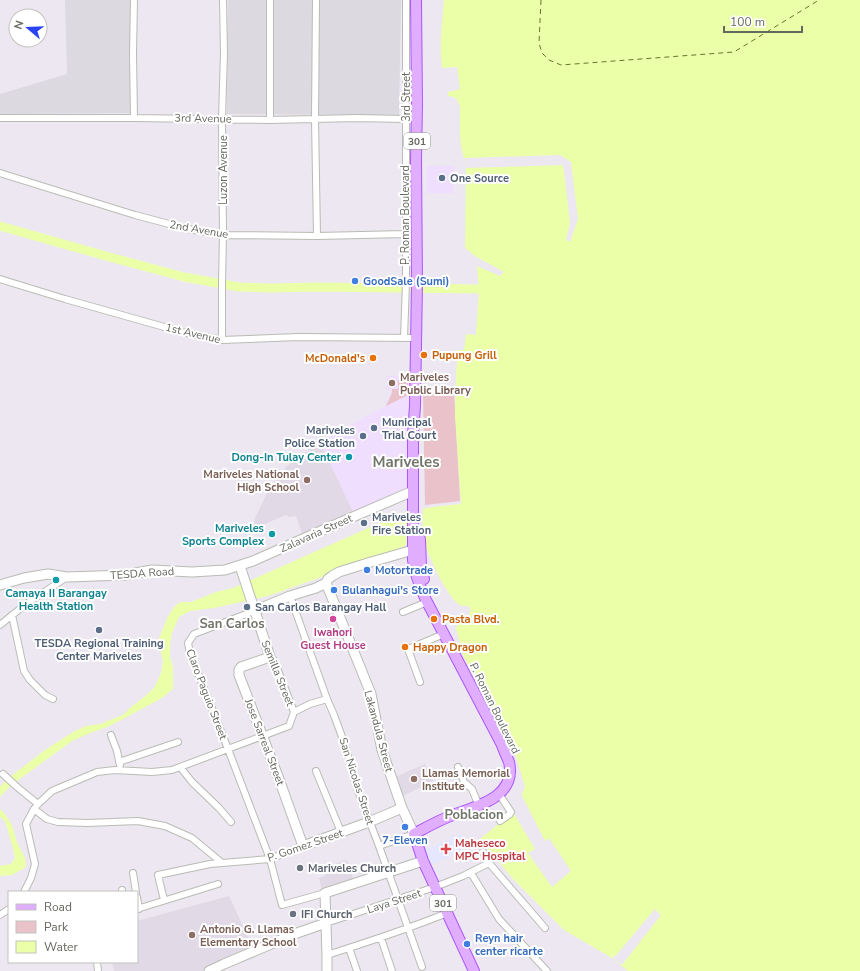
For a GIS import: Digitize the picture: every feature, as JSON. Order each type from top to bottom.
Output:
[{"type":"main road","name":"P. Roman Boulevard","points":[[416,0],[418,104],[416,160],[417,288],[413,491],[417,505]]},
{"type":"main road","name":"P. Roman Boulevard","points":[[414,834],[448,816],[479,806],[492,799],[502,792],[506,786],[510,771],[509,762],[502,745],[427,602],[416,574],[413,560],[416,547],[420,434],[415,406]]},
{"type":"main road","name":"P. Roman Boulevard","points":[[416,547],[424,578],[444,623],[444,634]]},
{"type":"main road","name":"301","points":[[414,834],[423,861],[474,971]]},
{"type":"street","points":[[134,0],[134,118]]},
{"type":"street","name":"Luzon Avenue","points":[[222,340],[223,0]]},
{"type":"street","points":[[270,0],[270,120]]},
{"type":"street","points":[[316,0],[315,119],[317,236]]},
{"type":"street","name":"3rd Street","points":[[404,338],[406,283],[406,0]]},
{"type":"street","points":[[405,25],[416,21]]},
{"type":"street","points":[[406,99],[418,104]]},
{"type":"street","name":"3rd Avenue","points":[[0,118],[222,118],[270,120],[405,119]]},
{"type":"street","name":"2nd Avenue","points":[[0,173],[143,217],[188,229],[223,235],[317,236],[406,234]]},
{"type":"street","name":"1st Avenue","points":[[0,279],[182,332],[222,340],[298,337],[416,338]]},
{"type":"street","name":"Zalavaria Street","points":[[240,566],[413,491]]},
{"type":"street","points":[[254,611],[290,596],[316,588],[326,583],[328,579],[339,572],[416,547]]},
{"type":"street","name":"TESDA Road","points":[[0,585],[24,578],[48,574],[67,577],[125,575],[152,570],[192,572],[225,570],[240,566]]},
{"type":"street","name":"Semilla Street","points":[[240,566],[270,657],[274,660],[294,712]]},
{"type":"street","points":[[0,625],[26,604],[67,577]]},
{"type":"street","name":"Lakandula Street","points":[[326,583],[371,694],[382,750],[402,808],[414,834]]},
{"type":"street","name":"San Nicolas Street","points":[[290,596],[345,745],[357,788],[422,967]]},
{"type":"street","points":[[403,612],[427,602]]},
{"type":"street","name":"Claro Paguio Street","points":[[254,611],[194,634],[188,642],[190,653],[270,859],[282,905],[325,893]]},
{"type":"street","points":[[12,615],[24,671],[30,680],[46,695],[53,699]]},
{"type":"street","points":[[420,682],[408,649],[444,634]]},
{"type":"street","name":"Jose Sarreal Street","points":[[270,657],[241,668],[239,670],[239,675],[303,846]]},
{"type":"street","points":[[24,891],[31,878],[35,864],[26,824],[38,804],[52,791],[97,772],[152,772],[172,770],[289,726],[294,712],[310,704],[327,699]]},
{"type":"street","points":[[111,735],[117,751],[121,771]]},
{"type":"street","points":[[119,762],[178,742]]},
{"type":"street","points":[[180,767],[192,782],[232,822]]},
{"type":"street","points":[[458,767],[464,782],[472,789],[479,806]]},
{"type":"street","points":[[316,771],[341,832]]},
{"type":"street","points":[[5,776],[38,804]]},
{"type":"street","points":[[499,794],[511,812],[500,821]]},
{"type":"street","name":"P. Gomez Street","points":[[164,900],[158,875],[221,862],[270,859],[402,808]]},
{"type":"street","points":[[34,810],[47,818],[58,822],[87,823],[138,821],[165,826],[192,838],[221,862]]},
{"type":"street","points":[[379,846],[414,834]]},
{"type":"street","points":[[483,852],[489,864],[545,928]]},
{"type":"street","points":[[327,971],[328,955],[325,893],[423,861]]},
{"type":"street","name":"Laya Street","points":[[210,971],[297,933],[435,887],[471,873],[489,864]]},
{"type":"street","points":[[133,873],[136,891]]},
{"type":"street","points":[[471,873],[499,919],[547,971]]},
{"type":"street","points":[[138,909],[218,884]]},
{"type":"street","points":[[328,955],[381,938],[447,913]]},
{"type":"street","points":[[381,938],[392,971]]},
{"type":"street","points":[[349,948],[357,971]]},
{"type":"shaded area","points":[[65,0],[133,0],[133,113],[0,114],[0,94],[67,74]]},
{"type":"shaded area","points":[[228,0],[401,0],[399,115],[227,114]]},
{"type":"shaded area","points":[[427,166],[454,166],[454,193],[427,193]]},
{"type":"shaded area","points":[[387,376],[411,376],[410,486],[354,514],[320,442],[385,406],[391,393],[390,389],[386,389]]},
{"type":"shaded area","name":"Mariveles National High School","points":[[320,442],[354,514],[303,537],[296,516],[289,517],[286,515],[253,529],[255,518],[266,495],[287,466]]},
{"type":"shaded area","name":"Llamas Memorial Institute","points":[[425,764],[433,781],[403,796],[395,777]]},
{"type":"shaded area","name":"Maheseco MPC Hospital","points":[[461,834],[467,848],[431,865],[425,850]]},
{"type":"shaded area","points":[[347,860],[354,881],[322,891],[319,878],[325,876],[323,868]]},
{"type":"shaded area","name":"Antonio G. Llamas Elementary School","points":[[229,896],[253,948],[202,971],[114,971],[112,963],[138,963],[138,921]]},
{"type":"green space","points":[[398,380],[408,380],[408,395],[386,406],[392,393],[392,389],[398,389]]},
{"type":"green space","points":[[454,391],[460,501],[425,505],[423,393]]},
{"type":"water","points":[[444,0],[860,0],[860,971],[628,971],[612,958],[564,930],[512,878],[480,839],[513,812],[525,787],[511,740],[497,712],[482,692],[463,655],[456,628],[459,620],[468,616],[470,613],[469,606],[462,606],[452,598],[440,579],[424,544],[409,544],[381,556],[268,596],[214,608],[190,611],[179,617],[172,633],[170,644],[170,657],[173,667],[173,689],[162,698],[125,718],[72,741],[10,786],[0,797],[0,787],[6,780],[45,750],[73,732],[86,726],[100,724],[123,715],[154,688],[161,673],[163,661],[158,641],[167,618],[174,607],[180,602],[191,602],[216,592],[233,588],[402,513],[432,507],[461,504],[455,415],[458,350],[464,350],[466,334],[476,335],[479,289],[475,256],[465,248],[466,168],[460,136],[460,107],[458,101],[454,97],[448,96],[448,92],[460,89],[457,67],[442,68],[441,42]]},
{"type":"water","points":[[0,809],[12,825],[17,842],[25,858],[26,867],[12,875],[0,876],[0,866],[11,864],[15,858],[5,821],[0,817]]},
{"type":"pier","points":[[560,155],[571,162],[578,219],[570,242],[566,240],[570,223],[563,165],[466,168],[464,158]]},
{"type":"pier","points":[[475,256],[504,272],[500,276],[477,266]]},
{"type":"pier","points":[[423,507],[423,545],[410,545],[410,509]]},
{"type":"pier","points":[[521,794],[545,841],[549,838],[571,871],[552,887],[528,853],[535,849],[513,812]]},
{"type":"pier","points":[[655,909],[661,915],[622,965],[612,958],[617,954]]},
{"type":"waterway","points":[[0,226],[184,277],[239,287],[479,289]]},
{"type":"ferry route","points":[[541,0],[539,43],[542,53],[549,60],[561,65],[734,52],[819,0]]},
{"type":"place","name":"One Source","points":[[442,178]]},
{"type":"place","name":"GoodSale (Sumi)","points":[[355,281]]},
{"type":"place","name":"Pupung Grill","points":[[424,355]]},
{"type":"place","name":"McDonald's","points":[[373,358]]},
{"type":"place","name":"Mariveles Public Library","points":[[392,383]]},
{"type":"place","name":"Municipal Trial Court","points":[[374,428]]},
{"type":"place","name":"Mariveles Police Station","points":[[363,436]]},
{"type":"place","name":"Dong-In Tulay Center","points":[[349,457]]},
{"type":"place","name":"Mariveles National High School","points":[[307,480]]},
{"type":"place","name":"Mariveles Fire Station","points":[[364,523]]},
{"type":"place","name":"Mariveles Sports Complex","points":[[272,534]]},
{"type":"place","name":"Motortrade","points":[[367,570]]},
{"type":"place","name":"Camaya II Barangay Health Station","points":[[56,580]]},
{"type":"place","name":"Bulanhagui's Store","points":[[334,590]]},
{"type":"place","name":"San Carlos Barangay Hall","points":[[247,607]]},
{"type":"place","name":"Iwahori Guest House","points":[[333,619]]},
{"type":"place","name":"Pasta Blvd.","points":[[434,619]]},
{"type":"place","name":"TESDA Regional Training Center Mariveles","points":[[99,630]]},
{"type":"place","name":"Happy Dragon","points":[[405,647]]},
{"type":"place","name":"Llamas Memorial Institute","points":[[414,779]]},
{"type":"place","name":"7-Eleven","points":[[405,827]]},
{"type":"place","name":"Maheseco MPC Hospital","points":[[446,849]]},
{"type":"place","name":"Mariveles Church","points":[[300,868]]},
{"type":"place","name":"IFI Church","points":[[293,914]]},
{"type":"place","name":"Antonio G. Llamas Elementary School","points":[[192,935]]},
{"type":"place","name":"Reyn hair center ricarte","points":[[467,944]]},
{"type":"district","name":"Mariveles","points":[[406,462]]},
{"type":"district","name":"San Carlos","points":[[232,623]]},
{"type":"district","name":"Poblacion","points":[[474,814]]}]
